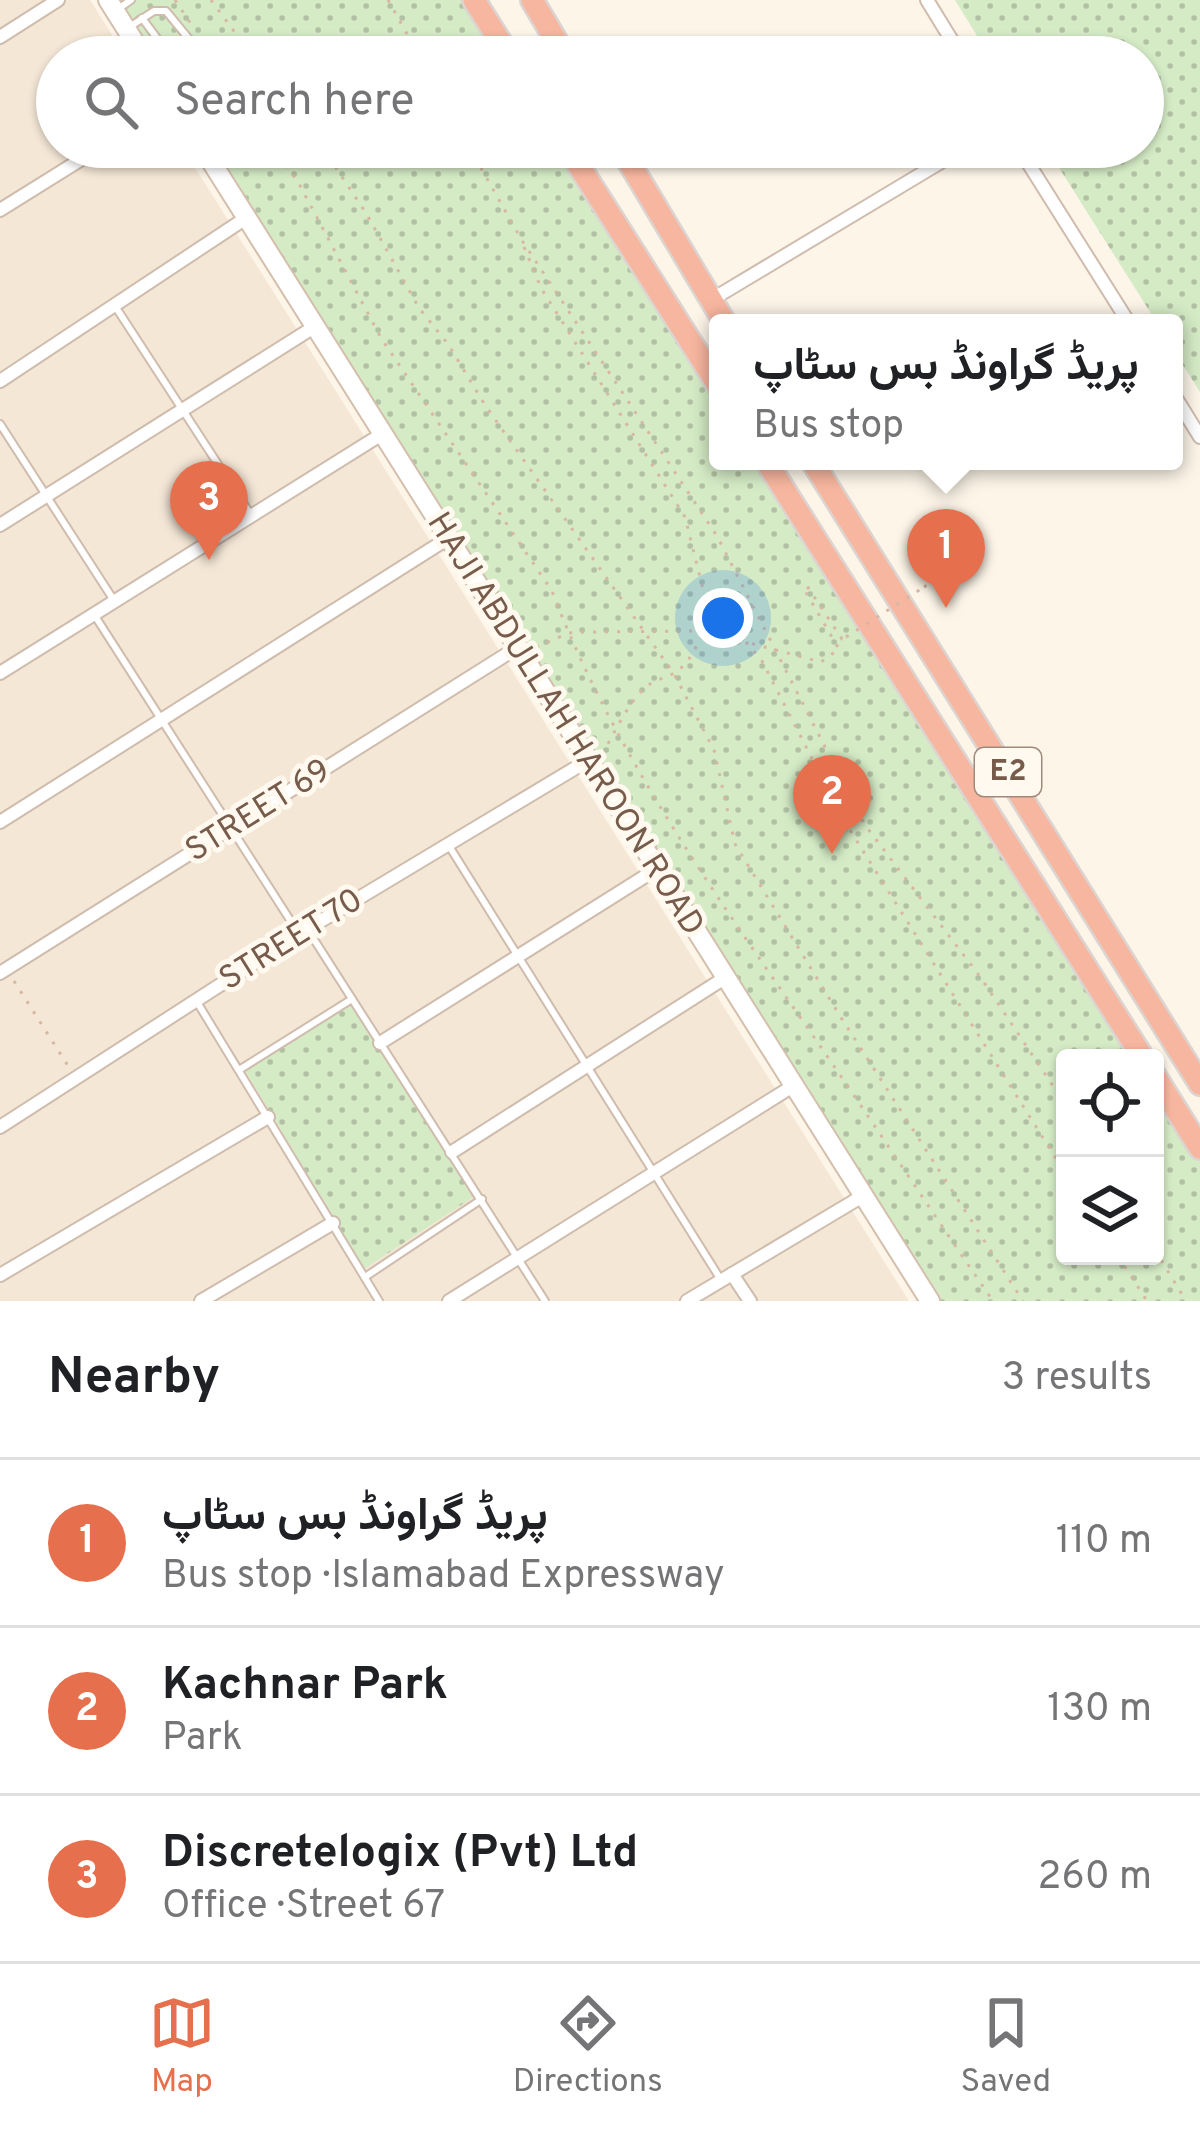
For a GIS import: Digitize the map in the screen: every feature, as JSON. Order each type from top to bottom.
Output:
[{"type":"highway","points":[[474,0],[497,36]]},
{"type":"highway","points":[[532,0],[553,36]]},
{"type":"highway","points":[[580,168],[709,371]]},
{"type":"highway","points":[[632,168],[720,314]]},
{"type":"highway","name":"E2","points":[[772,470],[1137,1049]]},
{"type":"highway","name":"E2","points":[[818,470],[1200,1084]]},
{"type":"highway","points":[[1164,1090],[1200,1148]]},
{"type":"street","points":[[0,37],[58,0]]},
{"type":"street","points":[[927,0],[949,36]]},
{"type":"street","points":[[118,4],[135,24],[138,36]]},
{"type":"street","points":[[0,210],[67,168]]},
{"type":"street","name":"HAJI ABDULLAH HAROON ROAD","points":[[215,168],[926,1300]]},
{"type":"street","points":[[711,300],[931,168]]},
{"type":"street","points":[[1031,168],[1123,314]]},
{"type":"street","points":[[0,381],[246,218]]},
{"type":"street","points":[[0,525],[314,327]]},
{"type":"street","points":[[1183,409],[1200,436]]},
{"type":"street","points":[[0,673],[382,434]]},
{"type":"street","points":[[0,822],[447,538]]},
{"type":"street","name":"STREET 69","points":[[2,967],[517,651]]},
{"type":"street","name":"STREET 70","points":[[0,1126],[303,932],[587,761]]},
{"type":"street","points":[[380,1043],[655,870]]},
{"type":"street","points":[[452,1152],[723,979]]},
{"type":"street","points":[[449,1301],[793,1086]]},
{"type":"street","points":[[0,1274],[268,1118]]},
{"type":"street","points":[[687,1301],[861,1196]]},
{"type":"street","points":[[201,1301],[333,1223]]},
{"type":"street","points":[[727,1277],[750,1301]]},
{"type":"lane","points":[[148,36],[135,24],[158,9],[172,16],[185,36]]},
{"type":"lane","points":[[115,307],[253,518]]},
{"type":"lane","points":[[2,430],[115,602]]},
{"type":"lane","points":[[95,616],[231,830],[352,999],[545,1301]]},
{"type":"lane","points":[[448,844],[655,1173],[727,1277]]},
{"type":"lane","points":[[239,1070],[352,999]]},
{"type":"lane","points":[[196,1002],[379,1301]]},
{"type":"lane","points":[[364,1277],[482,1199]]},
{"type":"path","points":[[211,0],[238,36]]},
{"type":"path","points":[[388,0],[409,36]]},
{"type":"path","points":[[287,168],[381,338],[552,591],[617,728],[740,931],[993,1301]]},
{"type":"path","points":[[336,168],[419,308],[674,674],[714,750],[735,844],[1023,1301]]},
{"type":"path","points":[[481,168],[523,242],[717,536],[865,826],[981,978],[1056,1090]]},
{"type":"path","points":[[523,242],[541,288],[685,517],[704,593],[762,661],[843,819],[1056,1158]]},
{"type":"path","points":[[746,641],[820,662],[839,649],[804,590],[807,586],[842,639],[938,578]]},
{"type":"path","points":[[517,651],[569,633],[706,632],[730,627]]},
{"type":"path","points":[[587,761],[602,754],[647,685],[674,674],[706,632]]},
{"type":"path","points":[[2,967],[77,1080]]},
{"type":"path","points":[[1124,1265],[1147,1301]]},
{"type":"path","points":[[1164,1265],[1186,1301]]},
{"type":"shaded area","points":[[0,0],[90,0],[113,36],[36,36],[36,168],[195,168],[909,1301],[0,1301]]},
{"type":"green space","points":[[119,0],[468,0],[491,36],[141,36]]},
{"type":"green space","points":[[955,0],[1200,0],[1200,392],[1183,365],[1183,314],[1151,314],[1059,168],[1164,168],[1164,36],[977,36]]},
{"type":"green space","points":[[224,168],[575,168],[709,378],[709,470],[768,470],[1136,1049],[1056,1049],[1056,1265],[1164,1265],[1164,1092],[1200,1149],[1200,1301],[931,1301]]},
{"type":"green space","points":[[351,1004],[475,1196],[364,1269],[245,1070]]},
{"type":"place","name":"Discretelogix (Pvt) Ltd","points":[[209,560]]},
{"type":"place","name":"پریڈ گراونڈ بس سٹاپ","points":[[946,608]]},
{"type":"place","name":"Kachnar Park","points":[[832,854]]}]
